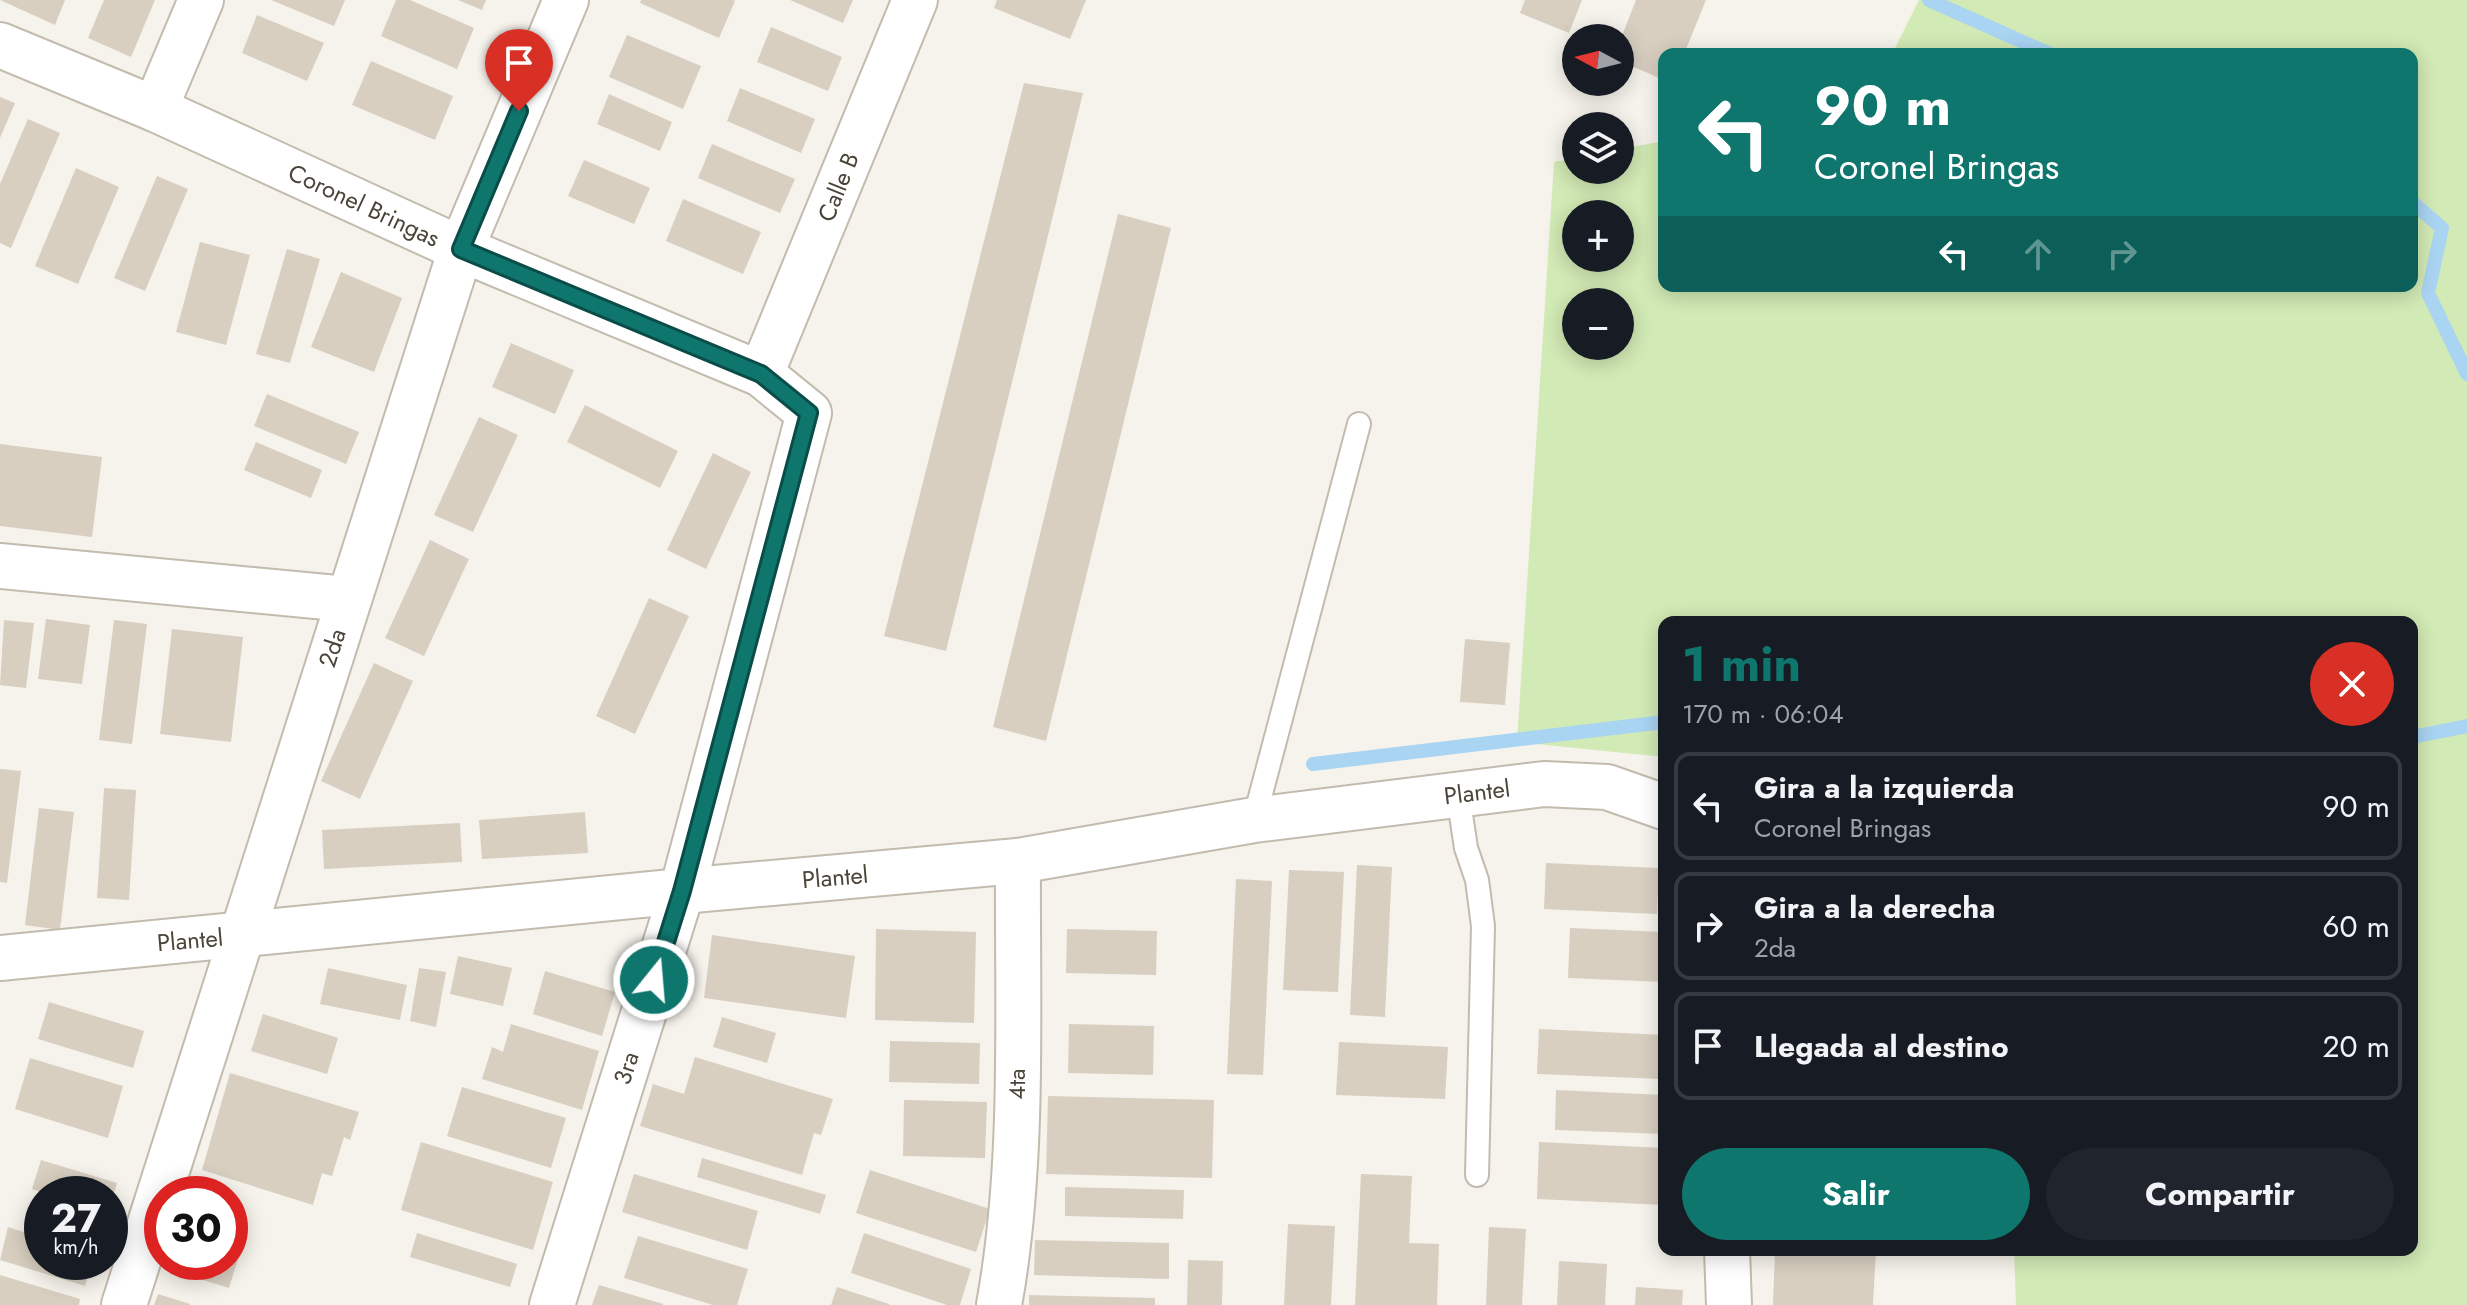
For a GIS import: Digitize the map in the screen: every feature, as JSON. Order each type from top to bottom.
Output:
[{"type":"street","points":[[155,109],[201,0]]},
{"type":"street","name":"2da","points":[[124,1305],[461,249],[566,0]]},
{"type":"street","name":"Calle B","points":[[761,374],[915,0]]},
{"type":"street","name":"Coronel Bringas","points":[[0,45],[155,109],[461,249],[761,374],[809,413]]},
{"type":"street","name":"3ra","points":[[552,1305],[682,891],[809,413]]},
{"type":"street","points":[[0,566],[347,599]]},
{"type":"street","name":"Plantel","points":[[0,958],[1018,861],[1254,820],[1544,784],[1607,787],[1658,805]]},
{"type":"street","name":"4ta","points":[[999,1305],[1009,1249],[1016,1137],[1018,861]]},
{"type":"street","points":[[1727,1256],[1729,1305]]},
{"type":"lane","points":[[1254,820],[1359,424]]},
{"type":"lane","points":[[1458,795],[1466,848],[1477,880],[1483,926],[1477,1175]]},
{"type":"green space","points":[[1919,0],[2467,0],[2467,1305],[2016,1305],[2014,1256],[2418,1256],[2418,616],[1658,616],[1658,756],[1517,742],[1554,162],[1562,161],[1562,184],[1634,184],[1634,146],[1658,142],[1658,292],[2418,292],[2418,48],[1895,48]]},
{"type":"building","points":[[0,0],[65,0],[55,25]]},
{"type":"building","points":[[104,0],[155,0],[131,57],[88,38]]},
{"type":"building","points":[[271,0],[345,0],[334,26]]},
{"type":"building","points":[[396,0],[410,0],[474,28],[457,69],[381,36]]},
{"type":"building","points":[[458,0],[486,0],[482,10]]},
{"type":"building","points":[[641,0],[735,1],[719,38],[640,3]]},
{"type":"building","points":[[790,0],[853,0],[843,23]]},
{"type":"building","points":[[997,0],[1086,0],[1070,39],[994,8]]},
{"type":"building","points":[[1525,0],[1582,0],[1573,24],[1562,24],[1562,30],[1520,13]]},
{"type":"building","points":[[1636,0],[1706,0],[1686,48],[1658,48],[1658,77],[1634,67],[1634,24],[1627,24]]},
{"type":"building","points":[[257,15],[324,43],[307,81],[242,53]]},
{"type":"building","points":[[771,27],[842,57],[828,91],[757,62]]},
{"type":"building","points":[[627,35],[701,66],[683,109],[609,77]]},
{"type":"building","points":[[371,61],[453,96],[435,140],[352,105]]},
{"type":"building","points":[[1024,83],[1083,93],[946,651],[884,636]]},
{"type":"building","points":[[740,88],[815,119],[801,153],[727,121]]},
{"type":"building","points":[[609,94],[672,122],[660,151],[597,124]]},
{"type":"building","points":[[0,97],[15,103],[0,138]]},
{"type":"building","points":[[28,119],[60,133],[11,248],[0,243],[0,184]]},
{"type":"building","points":[[712,144],[795,179],[780,213],[698,178]]},
{"type":"building","points":[[584,160],[650,188],[634,224],[568,196]]},
{"type":"building","points":[[76,168],[119,187],[78,284],[35,266]]},
{"type":"building","points":[[157,176],[188,189],[145,291],[114,278]]},
{"type":"building","points":[[683,199],[761,232],[743,274],[666,241]]},
{"type":"building","points":[[1118,214],[1171,228],[1046,741],[993,727]]},
{"type":"building","points":[[200,242],[250,255],[226,345],[176,332]]},
{"type":"building","points":[[287,249],[320,259],[290,363],[256,354]]},
{"type":"building","points":[[341,272],[402,298],[374,372],[311,347]]},
{"type":"building","points":[[511,343],[574,370],[555,414],[492,387]]},
{"type":"building","points":[[267,394],[359,432],[346,464],[254,426]]},
{"type":"building","points":[[585,405],[678,451],[660,488],[567,442]]},
{"type":"building","points":[[479,417],[518,435],[473,532],[434,515]]},
{"type":"building","points":[[256,442],[322,470],[311,498],[244,470]]},
{"type":"building","points":[[0,444],[102,457],[92,537],[0,526]]},
{"type":"building","points":[[713,453],[751,472],[706,569],[667,550]]},
{"type":"building","points":[[430,540],[469,559],[424,656],[385,638]]},
{"type":"building","points":[[649,598],[689,616],[635,734],[596,716]]},
{"type":"building","points":[[46,619],[90,625],[82,684],[38,679]]},
{"type":"building","points":[[4,620],[34,623],[26,688],[0,685]]},
{"type":"building","points":[[114,620],[147,624],[132,744],[99,740]]},
{"type":"building","points":[[172,629],[243,637],[231,742],[160,734]]},
{"type":"building","points":[[1465,639],[1510,643],[1505,705],[1460,702]]},
{"type":"building","points":[[374,663],[413,681],[360,799],[321,781]]},
{"type":"building","points":[[0,769],[21,771],[7,883],[0,882]]},
{"type":"building","points":[[104,788],[136,790],[129,900],[97,898]]},
{"type":"building","points":[[39,808],[74,812],[60,930],[25,925]]},
{"type":"building","points":[[585,812],[588,853],[482,859],[479,820]]},
{"type":"building","points":[[460,823],[462,862],[324,869],[322,830]]},
{"type":"building","points":[[1546,863],[1658,868],[1657,914],[1544,909]]},
{"type":"building","points":[[1357,865],[1392,867],[1385,1017],[1350,1015]]},
{"type":"building","points":[[1289,870],[1344,872],[1338,992],[1283,990]]},
{"type":"building","points":[[1236,879],[1272,881],[1263,1075],[1227,1074]]},
{"type":"building","points":[[1570,928],[1658,932],[1658,982],[1568,978]]},
{"type":"building","points":[[876,929],[976,932],[974,1023],[875,1020]]},
{"type":"building","points":[[1067,929],[1157,931],[1156,975],[1066,973]]},
{"type":"building","points":[[712,935],[855,956],[846,1018],[704,998]]},
{"type":"building","points":[[458,956],[512,968],[503,1006],[450,994]]},
{"type":"building","points":[[328,968],[407,985],[400,1020],[320,1004]]},
{"type":"building","points":[[419,968],[446,972],[436,1027],[410,1021]]},
{"type":"building","points":[[545,971],[615,992],[602,1036],[533,1014]]},
{"type":"building","points":[[49,1002],[144,1031],[133,1068],[38,1039]]},
{"type":"building","points":[[263,1014],[338,1038],[327,1074],[251,1051]]},
{"type":"building","points":[[722,1017],[776,1033],[767,1063],[713,1047]]},
{"type":"building","points":[[511,1024],[599,1051],[582,1110],[482,1079],[492,1047],[503,1052]]},
{"type":"building","points":[[1069,1024],[1154,1026],[1153,1075],[1068,1073]]},
{"type":"building","points":[[1539,1029],[1658,1035],[1658,1079],[1537,1074]]},
{"type":"building","points":[[890,1041],[980,1043],[979,1084],[889,1082]]},
{"type":"building","points":[[1339,1042],[1448,1047],[1445,1099],[1336,1095]]},
{"type":"building","points":[[695,1057],[833,1099],[821,1135],[814,1133],[802,1175],[640,1126],[653,1084],[684,1094]]},
{"type":"building","points":[[30,1058],[123,1086],[108,1138],[15,1109]]},
{"type":"building","points":[[230,1073],[359,1112],[350,1140],[344,1137],[332,1176],[322,1173],[313,1205],[248,1185],[248,1176],[221,1176],[202,1170]]},
{"type":"building","points":[[462,1087],[566,1118],[551,1168],[447,1136]]},
{"type":"building","points":[[1556,1090],[1658,1095],[1658,1134],[1555,1130]]},
{"type":"building","points":[[1048,1096],[1214,1100],[1212,1178],[1046,1174]]},
{"type":"building","points":[[904,1100],[987,1102],[985,1158],[903,1156]]},
{"type":"building","points":[[421,1142],[553,1182],[533,1250],[401,1210]]},
{"type":"building","points":[[1539,1142],[1658,1148],[1658,1205],[1537,1199]]},
{"type":"building","points":[[702,1158],[826,1195],[820,1214],[697,1177]]},
{"type":"building","points":[[41,1160],[94,1176],[36,1176]]},
{"type":"building","points":[[870,1170],[990,1209],[976,1252],[856,1213]]},
{"type":"building","points":[[634,1174],[758,1211],[747,1250],[622,1212]]},
{"type":"building","points":[[1361,1174],[1412,1176],[1409,1243],[1439,1244],[1437,1305],[1355,1305]]},
{"type":"building","points":[[1065,1187],[1184,1190],[1183,1219],[1065,1216]]},
{"type":"building","points":[[1288,1224],[1335,1226],[1331,1305],[1284,1305]]},
{"type":"building","points":[[8,1227],[24,1232],[24,1267],[0,1260]]},
{"type":"building","points":[[1489,1227],[1526,1229],[1522,1305],[1486,1305]]},
{"type":"building","points":[[417,1233],[517,1264],[510,1287],[410,1257]]},
{"type":"building","points":[[864,1233],[971,1269],[960,1305],[947,1305],[851,1273]]},
{"type":"building","points":[[638,1236],[748,1269],[737,1305],[713,1305],[624,1278]]},
{"type":"building","points":[[1035,1240],[1169,1243],[1169,1279],[1034,1275]]},
{"type":"building","points":[[1775,1256],[1876,1256],[1873,1305],[1773,1305]]},
{"type":"building","points":[[1188,1260],[1223,1261],[1222,1305],[1187,1305]]},
{"type":"building","points":[[1559,1261],[1607,1264],[1605,1305],[1557,1305]]},
{"type":"building","points":[[0,1275],[80,1299],[79,1305],[0,1305]]},
{"type":"building","points":[[65,1280],[87,1280],[85,1286]]},
{"type":"building","points":[[203,1280],[231,1280],[229,1288]]},
{"type":"building","points":[[599,1285],[663,1304],[663,1305],[592,1305]]},
{"type":"building","points":[[837,1287],[889,1304],[889,1305],[831,1305]]},
{"type":"building","points":[[1636,1287],[1683,1290],[1682,1305],[1635,1305]]},
{"type":"building","points":[[158,1294],[190,1304],[190,1305],[154,1305]]},
{"type":"building","points":[[1029,1295],[1155,1298],[1155,1305],[1029,1305]]},
{"type":"waterway","points":[[1929,0],[2037,48]]},
{"type":"waterway","points":[[2418,207],[2442,228],[2428,293],[2467,374]]},
{"type":"waterway","points":[[1313,764],[1658,723]]},
{"type":"waterway","points":[[2418,736],[2467,726]]},
{"type":"route","points":[[519,111],[461,249],[761,374],[809,413],[682,891],[654,980]]}]
